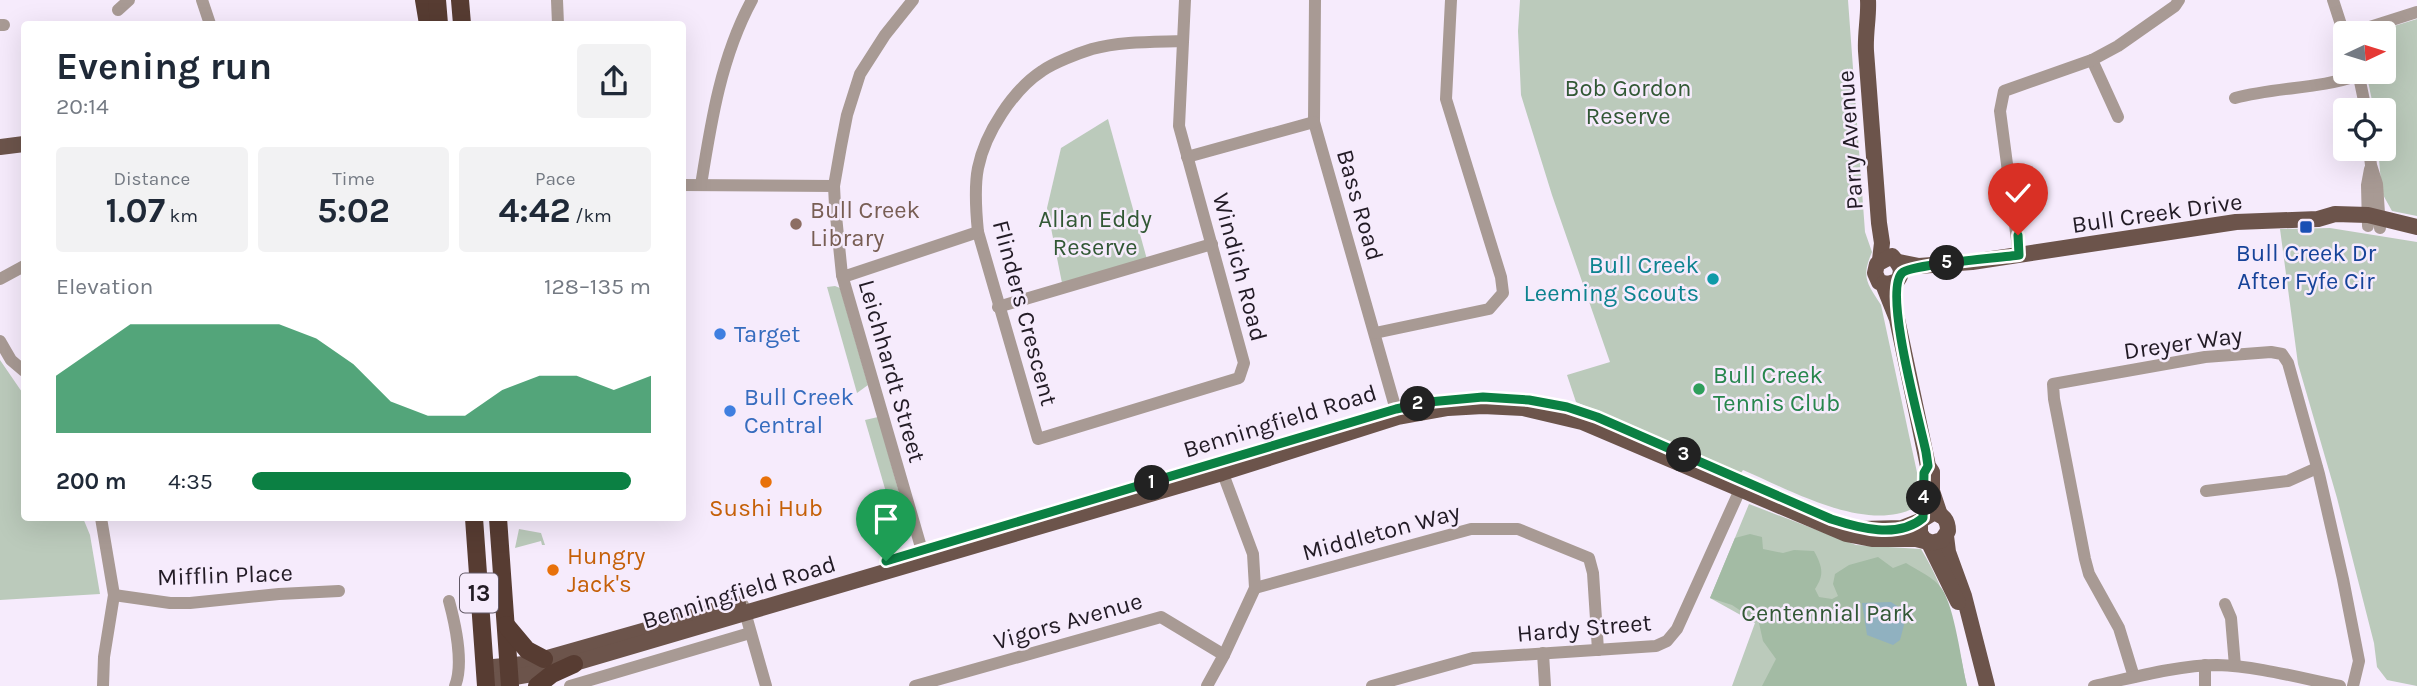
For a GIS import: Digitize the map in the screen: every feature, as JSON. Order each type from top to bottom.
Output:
[{"type":"highway","points":[[424,0],[428,21]]},
{"type":"highway","points":[[437,0],[439,21]]},
{"type":"highway","points":[[460,0],[462,21]]},
{"type":"highway","points":[[472,0],[473,21]]},
{"type":"highway","name":"13","points":[[474,521],[485,678]]},
{"type":"highway","name":"13","points":[[498,521],[510,677]]},
{"type":"highway","points":[[506,625],[527,650],[544,659]]},
{"type":"highway","points":[[537,686],[552,674],[574,664]]},
{"type":"main road","name":"Parry Avenue","points":[[1858,0],[1860,18],[1866,33]]},
{"type":"main road","name":"Parry Avenue","points":[[1868,0],[1866,33],[1882,243],[1893,270],[1897,319],[1928,466],[1932,472],[1932,491],[1940,515],[1948,525],[1948,552],[1964,596],[1987,686]]},
{"type":"main road","points":[[0,147],[21,144]]},
{"type":"main road","name":"Bull Creek Drive","points":[[1893,270],[2019,255],[2236,222],[2318,219],[2346,226],[2374,222],[2417,227]]},
{"type":"main road","name":"Bull Creek Drive","points":[[2374,222],[2417,238]]},
{"type":"main road","name":"Benningfield Road","points":[[510,677],[544,659],[744,608],[1397,413],[1483,406],[1547,412],[1589,425],[1742,486],[1860,529],[1902,528],[1921,520]]},
{"type":"main road","name":"Parry Avenue","points":[[1928,466],[1924,473],[1920,533],[1957,599],[1979,686]]},
{"type":"main road","name":"Benningfield Road","points":[[1742,486],[1846,534],[1872,539],[1907,538],[1926,541]]},
{"type":"main road","points":[[1921,520],[1933,513],[1940,515]]},
{"type":"main road","points":[[1926,541],[1938,542],[1946,536]]},
{"type":"main road","name":"Benningfield Road","points":[[485,678],[536,674],[574,664],[744,608]]},
{"type":"street","points":[[118,10],[130,0]]},
{"type":"street","points":[[209,21],[203,3],[217,0]]},
{"type":"street","points":[[557,0],[558,21]]},
{"type":"street","points":[[701,185],[720,83],[729,52],[752,0]]},
{"type":"street","name":"Leichhardt Street","points":[[913,0],[884,35],[860,75],[847,115],[834,186],[836,240],[842,275],[923,556]]},
{"type":"street","name":"Windich Road","points":[[1038,439],[1239,378],[1244,363],[1180,126],[1185,0]]},
{"type":"street","name":"Bass Road","points":[[1315,0],[1314,122],[1397,413]]},
{"type":"street","points":[[1375,334],[1489,309],[1503,293],[1446,99],[1451,0]]},
{"type":"street","points":[[2019,255],[2000,111],[2004,91],[2092,60],[2118,46],[2175,6],[2179,0]]},
{"type":"street","points":[[2333,0],[2340,21]]},
{"type":"street","points":[[2389,21],[2417,12]]},
{"type":"street","name":"Flinders Crescent","points":[[1038,439],[978,232],[978,168],[991,131],[1012,99],[1042,70],[1092,49],[1142,42],[1183,41]]},
{"type":"street","points":[[2092,60],[2119,117]]},
{"type":"street","points":[[2235,98],[2256,92],[2333,83]]},
{"type":"street","points":[[1187,157],[1314,122]]},
{"type":"street","points":[[2371,161],[2367,185],[2374,222]]},
{"type":"street","points":[[686,185],[834,186]]},
{"type":"street","points":[[842,275],[849,275],[978,232]]},
{"type":"street","points":[[998,307],[1212,244]]},
{"type":"street","points":[[0,279],[21,268]]},
{"type":"street","points":[[0,341],[11,359],[21,368]]},
{"type":"street","name":"Dreyer Way","points":[[2134,677],[2119,628],[2089,574],[2053,384],[2205,357],[2271,352],[2282,354],[2288,363],[2317,468],[2359,661],[2353,686]]},
{"type":"street","points":[[1207,686],[1255,588],[1253,554],[1220,468]]},
{"type":"street","points":[[2206,491],[2288,481],[2317,468]]},
{"type":"street","name":"Hardy Street","points":[[1372,686],[1473,658],[1656,646],[1667,641],[1677,629],[1742,486]]},
{"type":"street","points":[[102,521],[114,595],[104,657],[103,686]]},
{"type":"street","name":"Middleton Way","points":[[1255,588],[1471,529],[1518,529],[1589,558],[1593,573],[1598,649]]},
{"type":"street","name":"Mifflin Place","points":[[114,595],[190,603],[339,591]]},
{"type":"street","points":[[449,601],[457,643],[458,678],[455,686]]},
{"type":"street","points":[[2225,604],[2231,618],[2235,666]]},
{"type":"street","points":[[744,608],[765,686]]},
{"type":"street","name":"Vigors Avenue","points":[[915,686],[1161,617],[1224,655]]},
{"type":"street","points":[[570,686],[750,633]]},
{"type":"street","points":[[1543,653],[1545,686]]},
{"type":"street","points":[[2205,666],[2205,686]]},
{"type":"street","points":[[2094,686],[2205,666],[2235,666],[2340,686]]},
{"type":"green space","name":"Bob Gordon Reserve","points":[[1520,0],[1848,0],[1865,232],[1872,252],[1866,274],[1881,305],[1921,491],[1916,507],[1896,514],[1875,515],[1829,506],[1743,470],[1741,473],[1576,402],[1567,375],[1610,362],[1552,195],[1521,95],[1518,31]]},
{"type":"green space","points":[[2417,19],[2417,216],[2392,211],[2382,193],[2379,161],[2396,161],[2396,98],[2371,98],[2369,84],[2396,84],[2396,25]]},
{"type":"green space","name":"Allan Eddy Reserve","points":[[1108,119],[1148,263],[1063,288],[1047,208],[1061,148]]},
{"type":"green space","points":[[2330,228],[2417,242],[2417,686],[2387,680],[2377,667],[2374,643],[2337,498],[2298,364],[2280,229]]},
{"type":"green space","points":[[827,287],[840,288],[868,385],[857,393]]},
{"type":"green space","points":[[0,360],[21,391],[21,521],[84,521],[90,535],[100,594],[0,600]]},
{"type":"green space","points":[[878,417],[906,518],[895,523],[865,420]]},
{"type":"green space","name":"Centennial Park","points":[[1749,504],[1856,545],[1921,549],[1945,599],[1967,686],[1732,686],[1755,623],[1710,598]]},
{"type":"green space","points":[[519,529],[541,533],[545,545],[542,545],[541,541],[515,548]]},
{"type":"green space","name":"Centennial Park","points":[[1750,534],[1762,537],[1763,549],[1783,553],[1794,550],[1814,551],[1821,570],[1815,589],[1819,597],[1832,599],[1838,596],[1833,584],[1835,574],[1849,565],[1878,557],[1893,568],[1906,563],[1930,578],[1942,589],[1951,609],[1967,686],[1762,686],[1776,659],[1763,641],[1759,623],[1732,605],[1710,598],[1735,538]]},
{"type":"water","points":[[1891,602],[1900,608],[1904,625],[1900,640],[1893,645],[1867,635],[1862,603]]},
{"type":"place","name":"Bull Creek Library","points":[[796,224]]},
{"type":"place","name":"Bull Creek Dr After Fyfe Cir","points":[[2306,227]]},
{"type":"place","name":"Bull Creek Leeming Scouts","points":[[1713,279]]},
{"type":"place","name":"Target","points":[[720,334]]},
{"type":"place","name":"Bull Creek Tennis Club","points":[[1699,389]]},
{"type":"place","name":"Bull Creek Central","points":[[730,411]]},
{"type":"place","name":"Sushi Hub","points":[[766,482]]},
{"type":"place","name":"Hungry Jack's","points":[[553,570]]},
{"type":"route","points":[[886,561],[1396,409],[1429,402],[1483,397],[1553,404],[1597,417],[1831,519],[1860,529],[1912,526],[1923,518],[1924,473],[1928,466],[1897,319],[1897,281],[1902,273],[1919,266],[2019,255],[2018,235]]}]
